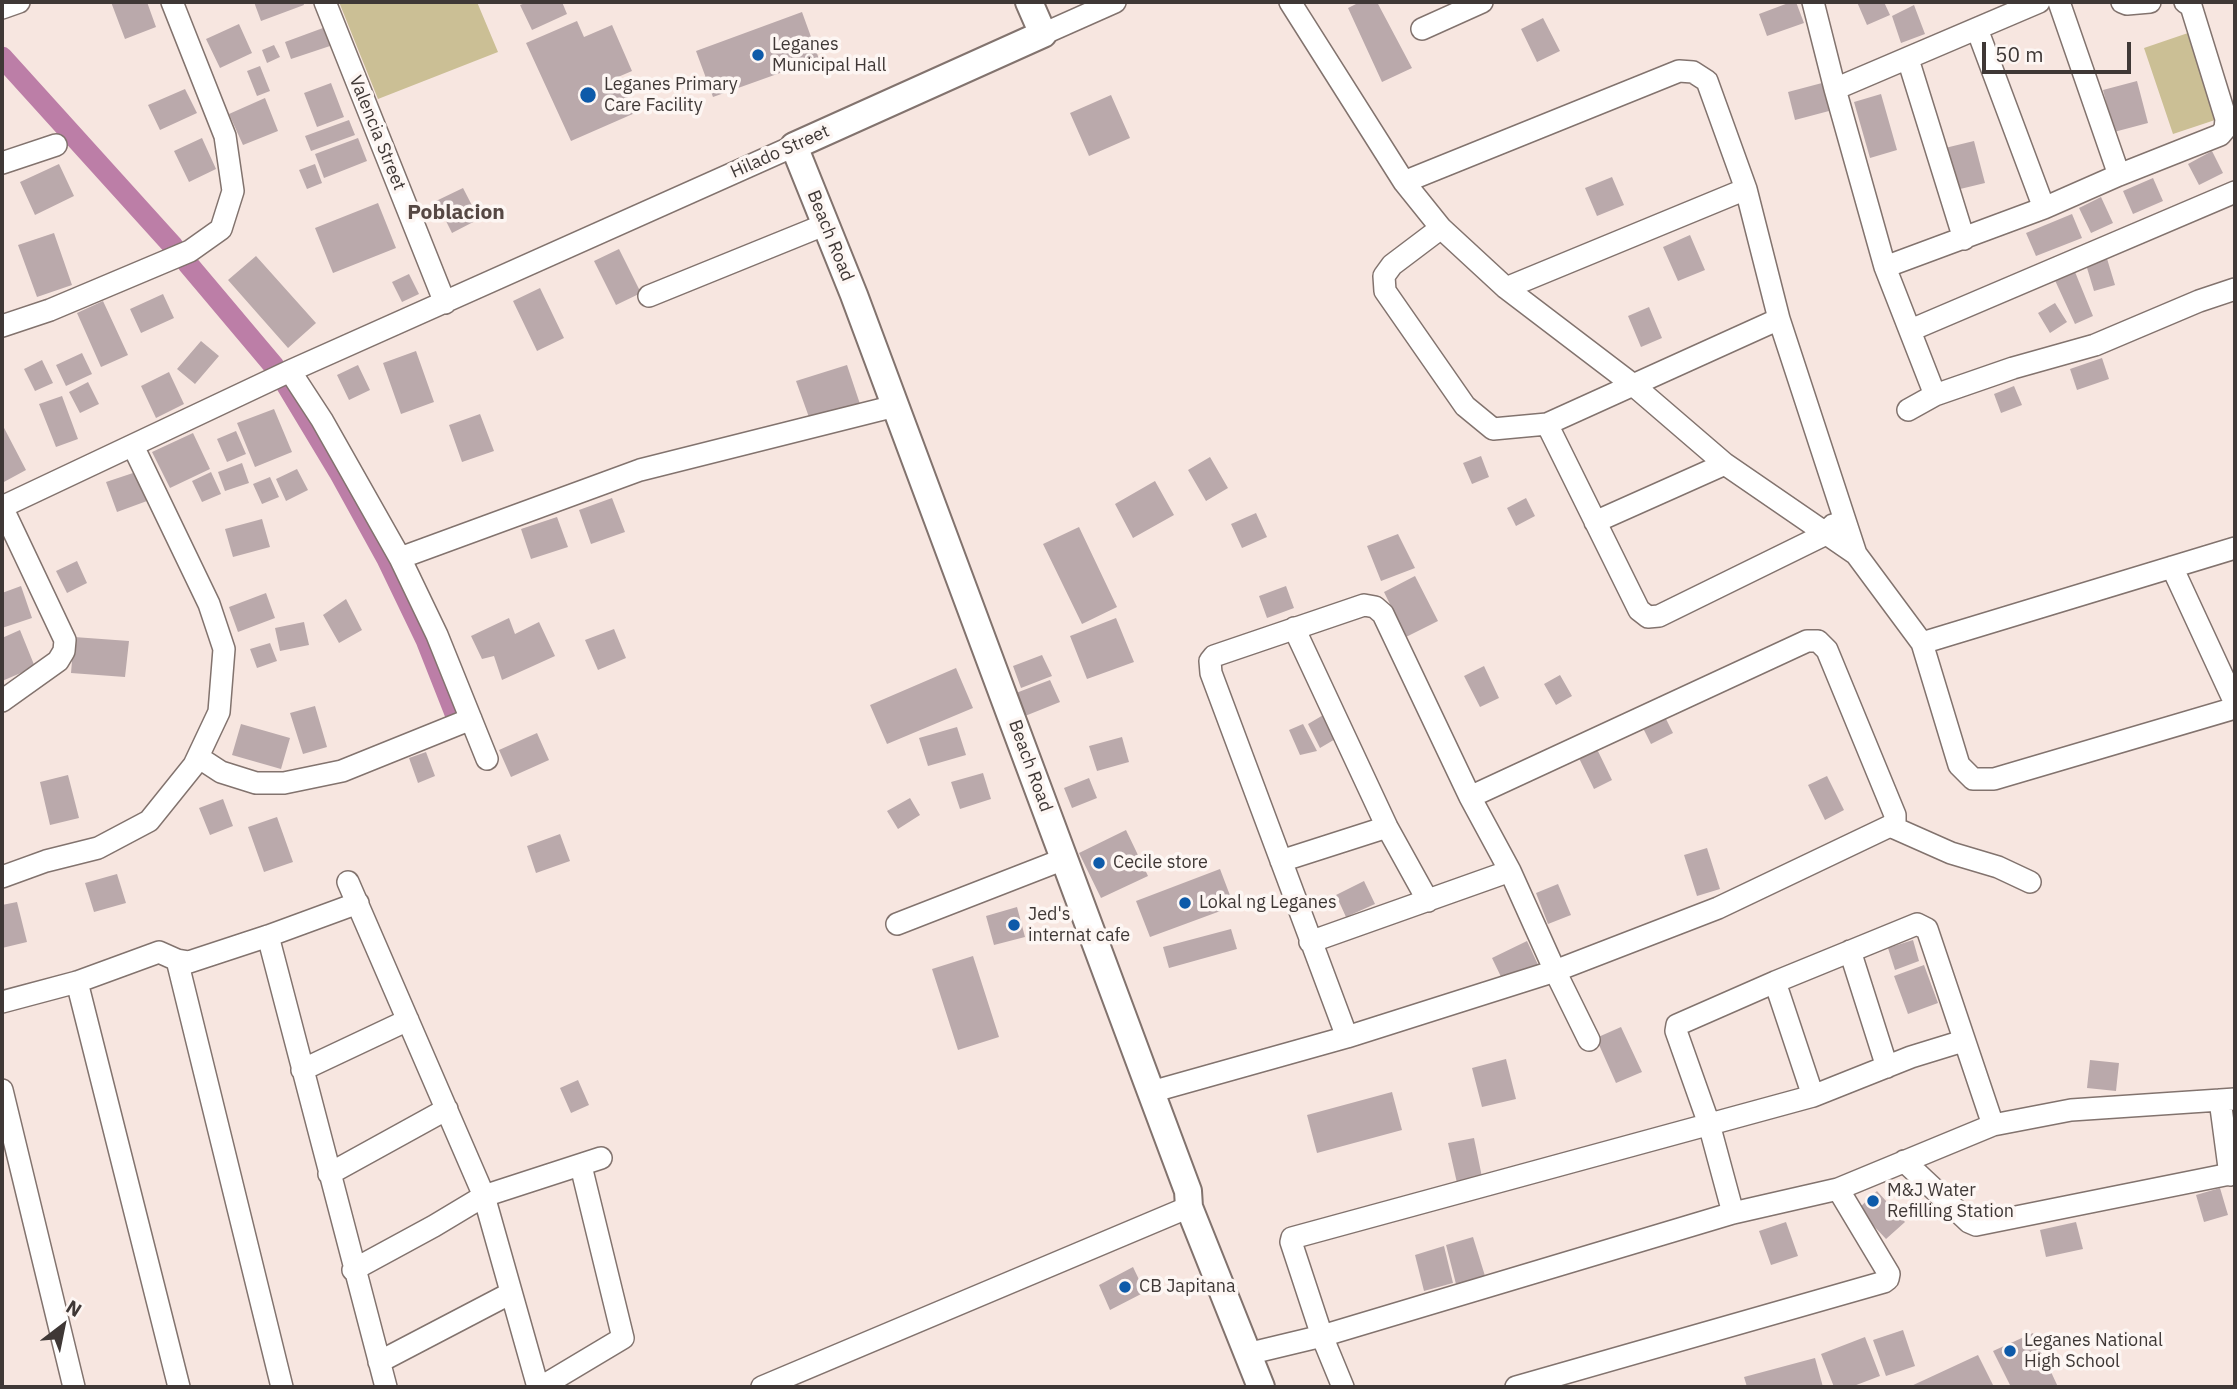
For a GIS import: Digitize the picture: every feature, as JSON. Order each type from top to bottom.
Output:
[{"type":"main road","points":[[1029,2],[1043,34]]},
{"type":"main road","name":"Hilado Street","points":[[794,146],[1043,34]]},
{"type":"main road","name":"Beach Road","points":[[794,146],[854,295],[1065,859],[1188,1191],[1189,1207],[1261,1387]]},
{"type":"street","points":[[2,8],[19,2]]},
{"type":"street","points":[[2,326],[50,310],[190,251],[221,229],[233,191],[225,136],[172,2]]},
{"type":"street","name":"Valencia Street","points":[[325,2],[445,303]]},
{"type":"street","name":"Hilado Street","points":[[1043,34],[1115,2]]},
{"type":"street","points":[[1290,2],[1404,182],[1441,228],[1506,288],[1632,384],[1726,464],[1856,554]]},
{"type":"street","points":[[1422,29],[1482,2]]},
{"type":"street","points":[[1813,2],[1885,267],[1935,395]]},
{"type":"street","points":[[1835,89],[2039,2]]},
{"type":"street","points":[[2059,2],[2119,175]]},
{"type":"street","points":[[2122,2],[2150,2]]},
{"type":"street","points":[[1885,267],[2044,208],[2220,135],[2225,129],[2226,119],[2191,6],[2185,2]]},
{"type":"street","points":[[1977,29],[2044,208]]},
{"type":"street","points":[[1908,59],[1964,239]]},
{"type":"street","points":[[1404,182],[1679,71],[1693,72],[1707,81],[1746,189],[1779,319],[1856,554],[1922,643],[1959,765],[1973,779],[1994,779],[2235,705],[2172,567]]},
{"type":"street","points":[[2,163],[56,145]]},
{"type":"street","name":"Hilado Street","points":[[2,507],[290,371],[794,146]]},
{"type":"street","points":[[1506,288],[1746,189]]},
{"type":"street","points":[[1910,330],[2235,192]]},
{"type":"street","points":[[649,296],[824,225]]},
{"type":"street","points":[[1441,228],[1392,265],[1384,276],[1385,290],[1465,406],[1493,429],[1547,424],[1779,319]]},
{"type":"street","points":[[1908,410],[1935,395],[2013,368],[2095,345],[2235,289]]},
{"type":"street","points":[[290,371],[322,420],[400,558],[437,635],[486,759]]},
{"type":"street","points":[[400,558],[640,470],[895,406]]},
{"type":"street","points":[[1547,424],[1639,610],[1648,617],[1659,616],[1826,534],[1843,511]]},
{"type":"street","points":[[2,877],[46,861],[98,848],[149,821],[198,757],[219,712],[224,649],[209,604],[133,446]]},
{"type":"street","points":[[1595,522],[1726,464]]},
{"type":"street","points":[[2,507],[65,640],[64,651],[58,660],[2,701]]},
{"type":"street","points":[[1922,643],[2235,548]]},
{"type":"street","points":[[1347,1037],[1310,942],[1212,673],[1210,661],[1214,656],[1364,605],[1375,607],[1384,614],[1589,1040]]},
{"type":"street","points":[[1294,628],[1387,827],[1428,901]]},
{"type":"street","points":[[1151,1092],[1347,1037],[1555,971],[1718,908],[1890,826],[1895,821],[1895,815],[1827,650],[1818,641],[1807,641],[1470,797]]},
{"type":"street","points":[[198,757],[221,772],[256,783],[284,783],[342,771],[471,719]]},
{"type":"street","points":[[1890,826],[1951,853],[1998,867],[2030,882]]},
{"type":"street","points":[[1281,861],[1387,827]]},
{"type":"street","points":[[897,923],[1065,859]]},
{"type":"street","points":[[1310,942],[1510,871]]},
{"type":"street","points":[[348,883],[484,1196],[539,1387],[622,1338],[581,1166]]},
{"type":"street","points":[[2,1002],[77,982],[159,952],[189,962],[358,902]]},
{"type":"street","points":[[1733,1213],[1709,1124],[1676,1028],[1775,982],[1917,924],[1927,929],[1993,1125]]},
{"type":"street","points":[[268,936],[353,1270],[386,1387]]},
{"type":"street","points":[[1850,951],[1886,1067]]},
{"type":"street","points":[[177,960],[282,1387]]},
{"type":"street","points":[[77,982],[179,1387]]},
{"type":"street","points":[[1775,982],[1813,1096]]},
{"type":"street","points":[[302,1070],[408,1020]]},
{"type":"street","points":[[1343,1387],[1322,1336],[1291,1242],[1292,1238],[1813,1096],[1963,1041]]},
{"type":"street","points":[[2,1090],[74,1387]]},
{"type":"street","points":[[1247,1354],[1322,1336],[1733,1213],[1838,1189],[1904,1161],[1993,1125],[2071,1110],[2228,1099],[2233,1174],[1976,1225],[1969,1222],[1904,1161]]},
{"type":"street","points":[[329,1174],[447,1109]]},
{"type":"street","points":[[353,1270],[484,1196],[601,1158]]},
{"type":"street","points":[[1516,1387],[1884,1282],[1889,1274],[1838,1189]]},
{"type":"street","points":[[762,1387],[1189,1207]]},
{"type":"street","points":[[380,1362],[511,1293]]},
{"type":"shaded area","points":[[339,2],[477,2],[498,52],[378,99]]},
{"type":"shaded area","points":[[2188,33],[2218,119],[2173,134],[2144,48]]},
{"type":"building","points":[[111,2],[147,2],[156,27],[125,39]]},
{"type":"building","points":[[254,2],[303,2],[304,5],[261,21]]},
{"type":"building","points":[[528,2],[562,2],[567,14],[532,30],[520,5]]},
{"type":"building","points":[[1360,2],[1377,2],[1412,68],[1382,82],[1348,8]]},
{"type":"building","points":[[1796,2],[1804,23],[1767,36],[1759,14]]},
{"type":"building","points":[[1857,2],[1884,2],[1890,15],[1867,25]]},
{"type":"building","points":[[1914,5],[1925,34],[1901,43],[1892,16]]},
{"type":"building","name":"Leganes Municipal Hall","points":[[802,12],[819,59],[713,97],[696,51]]},
{"type":"building","points":[[1543,18],[1560,51],[1537,62],[1521,29]]},
{"type":"building","name":"Leganes Primary Care Facility","points":[[577,21],[584,37],[612,25],[632,71],[618,77],[635,113],[571,141],[526,43]]},
{"type":"building","points":[[239,24],[252,53],[220,68],[206,39]]},
{"type":"building","points":[[323,28],[330,46],[291,59],[285,42]]},
{"type":"building","points":[[274,45],[280,57],[267,63],[262,50]]},
{"type":"building","points":[[260,66],[270,91],[257,96],[247,71]]},
{"type":"building","points":[[2137,81],[2148,123],[2114,132],[2103,90]]},
{"type":"building","points":[[331,83],[344,117],[317,127],[304,93]]},
{"type":"building","points":[[1822,83],[1829,111],[1795,120],[1788,92]]},
{"type":"building","points":[[185,89],[197,113],[160,130],[148,105]]},
{"type":"building","points":[[1881,94],[1897,150],[1870,158],[1854,102]]},
{"type":"building","points":[[1111,95],[1130,138],[1089,156],[1070,113]]},
{"type":"building","points":[[265,98],[278,131],[243,145],[229,114]]},
{"type":"building","points":[[349,120],[355,135],[311,151],[305,136]]},
{"type":"building","points":[[202,138],[216,169],[189,182],[174,151]]},
{"type":"building","points":[[358,138],[367,161],[324,178],[315,154]]},
{"type":"building","points":[[1974,141],[1985,183],[1956,190],[1945,148]]},
{"type":"building","points":[[2212,151],[2223,173],[2199,185],[2188,164]]},
{"type":"building","points":[[59,164],[74,196],[35,215],[20,182]]},
{"type":"building","points":[[315,164],[322,183],[307,189],[299,170]]},
{"type":"building","points":[[1612,177],[1624,205],[1597,216],[1585,188]]},
{"type":"building","points":[[2153,178],[2163,201],[2133,214],[2123,191]]},
{"type":"building","points":[[463,188],[479,219],[452,233],[436,201]]},
{"type":"building","points":[[2101,197],[2113,223],[2091,233],[2079,208]]},
{"type":"building","points":[[378,203],[396,248],[333,273],[315,228]]},
{"type":"building","points":[[2072,214],[2082,238],[2036,256],[2026,233]]},
{"type":"building","points":[[54,233],[72,285],[37,297],[18,245]]},
{"type":"building","points":[[1690,235],[1705,270],[1678,281],[1663,247]]},
{"type":"building","points":[[619,249],[641,293],[616,305],[594,261]]},
{"type":"building","points":[[2105,252],[2115,285],[2094,291],[2084,258]]},
{"type":"building","points":[[256,256],[316,323],[288,348],[228,280]]},
{"type":"building","points":[[2073,267],[2093,316],[2075,324],[2053,276]]},
{"type":"building","points":[[409,274],[419,294],[402,302],[392,282]]},
{"type":"building","points":[[540,288],[564,338],[537,351],[513,301]]},
{"type":"building","points":[[163,294],[174,318],[141,333],[130,309]]},
{"type":"building","points":[[103,301],[128,355],[101,367],[77,313]]},
{"type":"building","points":[[2055,303],[2067,322],[2050,333],[2038,313]]},
{"type":"building","points":[[1649,307],[1662,338],[1641,347],[1628,316]]},
{"type":"building","points":[[201,341],[219,356],[195,384],[177,369]]},
{"type":"building","points":[[416,351],[434,402],[401,414],[383,363]]},
{"type":"building","points":[[82,353],[92,374],[66,386],[56,365]]},
{"type":"building","points":[[2102,358],[2109,379],[2077,390],[2070,369]]},
{"type":"building","points":[[42,360],[53,383],[35,391],[24,369]]},
{"type":"building","points":[[358,365],[370,390],[349,400],[337,375]]},
{"type":"building","points":[[847,365],[860,404],[810,420],[796,381]]},
{"type":"building","points":[[169,372],[184,404],[156,418],[141,386]]},
{"type":"building","points":[[88,382],[99,404],[80,413],[69,392]]},
{"type":"building","points":[[2014,386],[2022,405],[2001,413],[1994,394]]},
{"type":"building","points":[[62,396],[78,439],[56,447],[39,404]]},
{"type":"building","points":[[274,409],[292,452],[255,467],[237,423]]},
{"type":"building","points":[[480,414],[494,451],[462,462],[449,425]]},
{"type":"building","points":[[2,424],[26,470],[2,483]]},
{"type":"building","points":[[236,431],[246,454],[227,462],[217,439]]},
{"type":"building","points":[[193,433],[210,469],[170,488],[152,452]]},
{"type":"building","points":[[1481,456],[1489,477],[1472,484],[1463,463]]},
{"type":"building","points":[[1210,457],[1228,488],[1206,501],[1188,470]]},
{"type":"building","points":[[242,463],[249,483],[225,491],[218,472]]},
{"type":"building","points":[[297,469],[308,490],[286,501],[276,479]]},
{"type":"building","points":[[136,472],[147,501],[117,512],[106,482]]},
{"type":"building","points":[[211,472],[221,494],[202,502],[192,481]]},
{"type":"building","points":[[270,477],[279,497],[262,504],[253,484]]},
{"type":"building","points":[[1155,481],[1174,515],[1133,538],[1115,504]]},
{"type":"building","points":[[612,498],[625,532],[591,544],[579,510]]},
{"type":"building","points":[[1526,498],[1535,516],[1516,526],[1507,508]]},
{"type":"building","points":[[1256,513],[1267,537],[1242,548],[1231,524]]},
{"type":"building","points":[[557,517],[568,547],[531,559],[521,529]]},
{"type":"building","points":[[262,519],[270,547],[233,557],[225,529]]},
{"type":"building","points":[[1079,527],[1117,607],[1082,624],[1043,544]]},
{"type":"building","points":[[1398,534],[1415,568],[1381,581],[1367,546]]},
{"type":"building","points":[[77,561],[87,583],[67,593],[56,571]]},
{"type":"building","points":[[1415,576],[1438,621],[1406,637],[1384,592]]},
{"type":"building","points":[[21,586],[32,618],[2,628],[2,593]]},
{"type":"building","points":[[1286,586],[1294,608],[1267,618],[1259,596]]},
{"type":"building","points":[[266,593],[275,618],[238,632],[229,607]]},
{"type":"building","points":[[346,599],[362,630],[339,643],[323,615]]},
{"type":"building","points":[[509,618],[515,634],[539,622],[555,656],[502,680],[494,656],[482,659],[471,636]]},
{"type":"building","points":[[1116,618],[1134,662],[1087,679],[1070,636]]},
{"type":"building","points":[[304,622],[309,645],[280,651],[275,628]]},
{"type":"building","points":[[614,629],[626,658],[598,670],[585,640]]},
{"type":"building","points":[[20,630],[35,667],[2,681],[2,638]]},
{"type":"building","points":[[74,637],[129,641],[125,677],[71,673]]},
{"type":"building","points":[[270,643],[277,661],[257,668],[250,649]]},
{"type":"building","points":[[1042,655],[1052,676],[1021,688],[1013,666]]},
{"type":"building","points":[[1484,666],[1499,698],[1480,707],[1464,676]]},
{"type":"building","points":[[956,668],[973,708],[887,744],[870,705]]},
{"type":"building","points":[[1560,675],[1572,696],[1556,705],[1544,684]]},
{"type":"building","points":[[1050,680],[1060,702],[1025,716],[1016,693]]},
{"type":"building","points":[[315,706],[327,747],[303,754],[290,713]]},
{"type":"building","points":[[1325,714],[1337,738],[1320,748],[1308,724]]},
{"type":"building","points":[[1664,715],[1673,733],[1651,744],[1642,726]]},
{"type":"building","points":[[241,724],[290,738],[281,769],[232,755]]},
{"type":"building","points":[[1303,724],[1317,751],[1300,755],[1289,730]]},
{"type":"building","points":[[957,727],[966,755],[928,766],[919,738]]},
{"type":"building","points":[[537,733],[549,760],[511,777],[499,750]]},
{"type":"building","points":[[1122,737],[1129,762],[1097,771],[1089,746]]},
{"type":"building","points":[[1595,745],[1612,780],[1594,789],[1577,754]]},
{"type":"building","points":[[426,752],[435,776],[418,783],[409,758]]},
{"type":"building","points":[[983,773],[991,799],[960,809],[951,782]]},
{"type":"building","points":[[68,775],[79,818],[50,825],[40,782]]},
{"type":"building","points":[[1827,776],[1844,810],[1825,820],[1808,785]]},
{"type":"building","points":[[1089,778],[1097,798],[1072,808],[1064,788]]},
{"type":"building","points":[[910,798],[920,815],[898,829],[887,811]]},
{"type":"building","points":[[223,799],[233,826],[210,835],[199,808]]},
{"type":"building","points":[[277,817],[293,862],[264,872],[248,827]]},
{"type":"building","points":[[1126,830],[1148,876],[1101,898],[1079,853]]},
{"type":"building","points":[[560,834],[570,861],[536,873],[527,846]]},
{"type":"building","points":[[1707,848],[1720,889],[1697,896],[1684,855]]},
{"type":"building","name":"Lokal ng Leganes","points":[[1220,869],[1234,906],[1150,937],[1136,901]]},
{"type":"building","points":[[117,874],[126,903],[94,912],[85,883]]},
{"type":"building","points":[[1364,881],[1375,904],[1346,917],[1336,895]]},
{"type":"building","points":[[1558,884],[1571,915],[1548,924],[1536,893]]},
{"type":"building","points":[[17,902],[27,942],[2,948],[2,905]]},
{"type":"building","points":[[1017,907],[1025,937],[994,945],[986,916]]},
{"type":"building","points":[[1231,929],[1237,949],[1169,968],[1163,947]]},
{"type":"building","points":[[1913,940],[1919,961],[1895,970],[1888,948]]},
{"type":"building","points":[[1527,941],[1539,967],[1504,983],[1492,958]]},
{"type":"building","points":[[973,956],[999,1037],[958,1050],[932,969]]},
{"type":"building","points":[[1924,965],[1938,1003],[1908,1014],[1894,976]]},
{"type":"building","points":[[1621,1027],[1642,1072],[1616,1083],[1596,1038]]},
{"type":"building","points":[[1506,1059],[1516,1099],[1482,1107],[1472,1068]]},
{"type":"building","points":[[2090,1060],[2119,1063],[2116,1091],[2087,1088]]},
{"type":"building","points":[[578,1080],[589,1105],[571,1113],[560,1088]]},
{"type":"building","points":[[1392,1092],[1402,1130],[1317,1153],[1307,1115]]},
{"type":"building","points":[[1474,1138],[1482,1177],[1457,1183],[1448,1143]]},
{"type":"building","points":[[2220,1188],[2228,1215],[2204,1222],[2196,1195]]},
{"type":"building","points":[[1877,1191],[1905,1222],[1886,1239],[1858,1209]]},
{"type":"building","points":[[1786,1222],[1798,1256],[1771,1265],[1759,1231]]},
{"type":"building","points":[[2076,1222],[2083,1249],[2046,1257],[2040,1230]]},
{"type":"building","points":[[1473,1237],[1485,1276],[1456,1284],[1446,1245]]},
{"type":"building","points":[[1444,1246],[1453,1283],[1424,1291],[1415,1255]]},
{"type":"building","points":[[1133,1267],[1145,1292],[1110,1310],[1099,1285]]},
{"type":"building","points":[[1903,1330],[1915,1366],[1886,1376],[1873,1340]]},
{"type":"building","points":[[2033,1333],[2058,1387],[2011,1387],[1993,1351]]},
{"type":"building","points":[[1865,1337],[1880,1376],[1851,1387],[1834,1387],[1821,1354]]},
{"type":"building","points":[[1978,1355],[1994,1387],[1909,1387]]},
{"type":"building","points":[[1815,1358],[1823,1387],[1747,1387],[1744,1377]]},
{"type":"waterway","points":[[2,57],[173,246]]},
{"type":"waterway","points":[[188,264],[274,366]]},
{"type":"waterway","points":[[286,384],[387,559],[426,640],[456,716]]},
{"type":"place","name":"Leganes Municipal Hall","points":[[758,55]]},
{"type":"place","name":"Leganes Primary Care Facility","points":[[588,95]]},
{"type":"place","name":"Cecile store","points":[[1099,863]]},
{"type":"place","name":"Lokal ng Leganes","points":[[1185,903]]},
{"type":"place","name":"Jed's internat cafe","points":[[1014,925]]},
{"type":"place","name":"M&J Water Refilling Station","points":[[1873,1201]]},
{"type":"place","name":"CB Japitana","points":[[1125,1287]]},
{"type":"place","name":"Leganes National High School","points":[[2010,1351]]},
{"type":"district","name":"Poblacion","points":[[456,213]]}]
